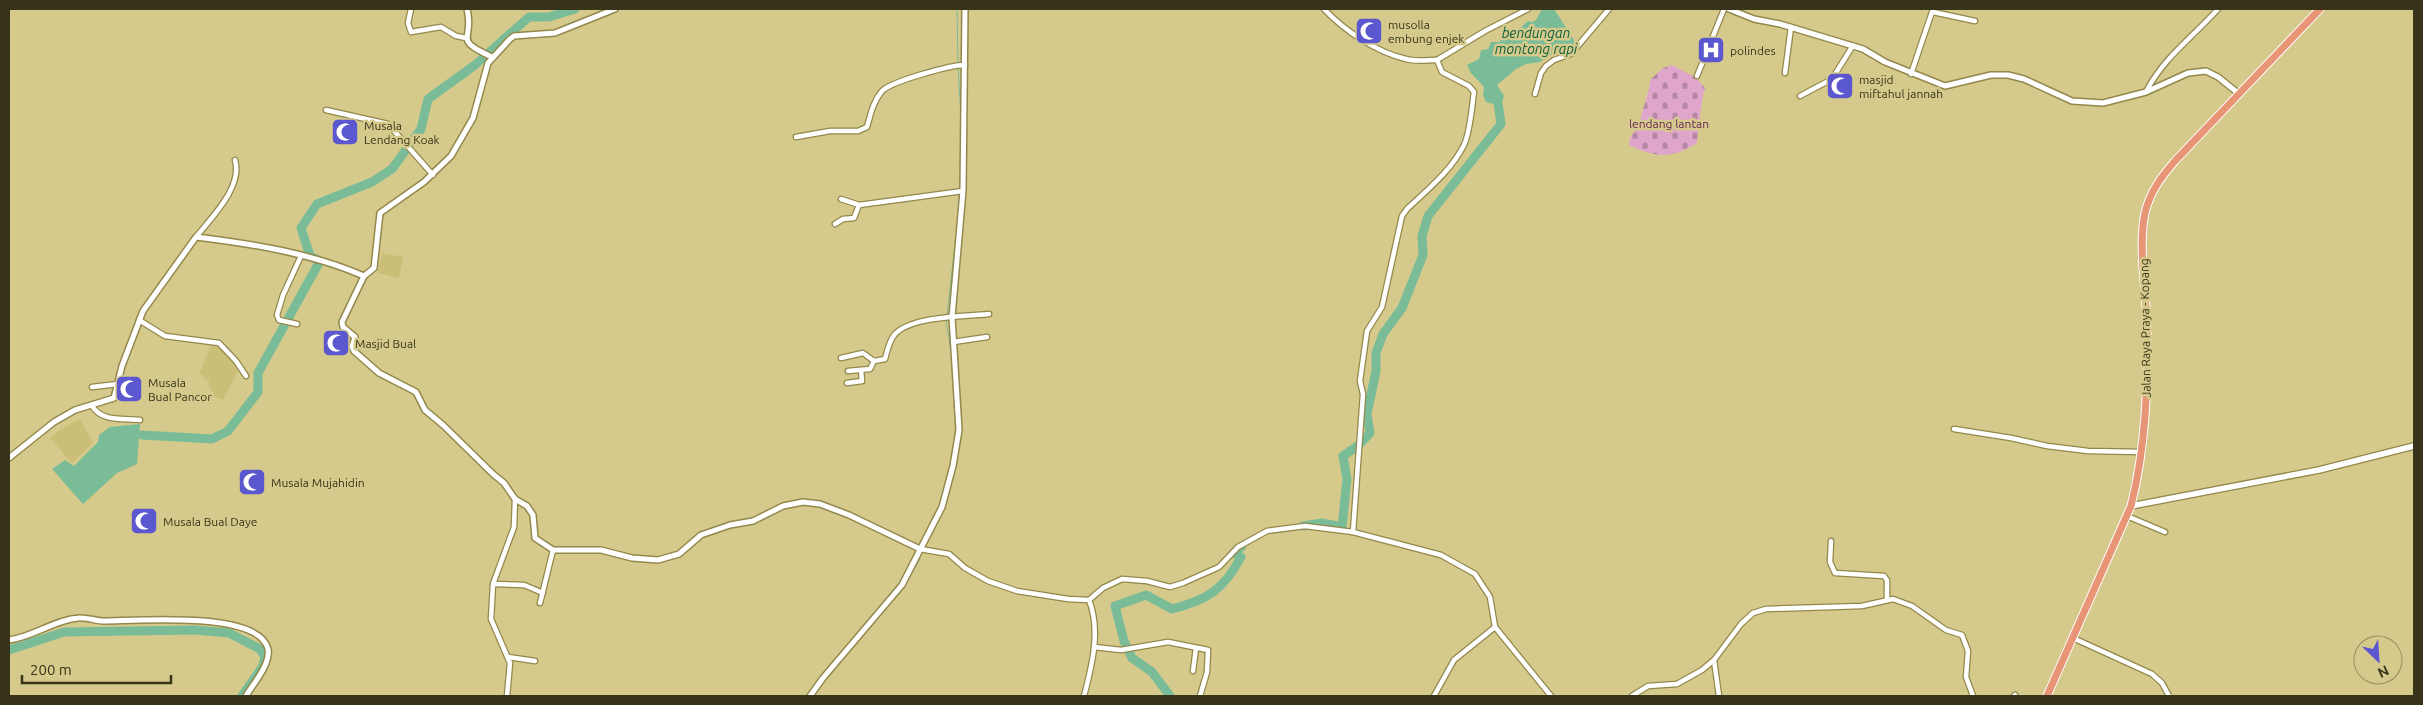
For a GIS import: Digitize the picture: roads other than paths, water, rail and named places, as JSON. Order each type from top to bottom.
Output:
[{"type":"highway","name":"Jalan Raya Praya - Kopang","points":[[2047,696],[2131,506],[2142,452],[2146,410],[2147,324],[2143,237],[2145,214],[2154,187],[2238,93],[2320,9]]},
{"type":"main road","points":[[2131,506],[2319,470],[2414,446]]},
{"type":"street","points":[[411,9],[408,21],[411,32],[441,27],[456,36],[466,38]]},
{"type":"street","points":[[467,9],[469,22],[466,38],[471,47],[490,56]]},
{"type":"street","points":[[615,9],[555,33],[512,37],[490,56],[476,108],[469,126],[451,156],[433,175],[380,212],[376,263],[372,271],[364,276],[342,322],[345,329],[355,338],[352,347],[354,351],[378,373],[416,392],[425,410],[443,424],[504,483],[515,499],[527,506],[531,512],[537,540],[553,550],[597,550],[638,559],[664,559],[683,551],[699,535],[730,525],[753,521],[783,506],[803,502],[820,504],[849,515],[920,549],[946,553],[965,568],[988,581],[1016,591],[1062,599],[1089,600],[1102,588],[1122,579],[1175,586],[1216,569],[1238,547],[1267,531],[1305,526],[1353,532],[1441,555],[1475,574],[1490,596],[1495,627],[1551,696]]},
{"type":"street","points":[[810,696],[902,585],[942,507],[958,441],[959,421],[952,317],[961,191],[960,65],[965,9]]},
{"type":"street","points":[[1324,9],[1343,27],[1386,51],[1415,61],[1437,60],[1485,31],[1528,9]]},
{"type":"street","points":[[1535,94],[1541,73],[1546,66],[1554,60],[1571,54],[1610,9]]},
{"type":"street","points":[[1697,76],[1724,9]]},
{"type":"street","points":[[1729,9],[1754,19],[1791,27],[1863,49],[1911,74],[1947,86],[1991,75],[2008,75],[2036,84],[2072,101],[2104,103],[2146,92],[2198,71],[2212,72],[2238,93]]},
{"type":"street","points":[[2146,92],[2168,59],[2218,9]]},
{"type":"street","points":[[1911,74],[1933,11],[1975,21]]},
{"type":"street","points":[[1786,73],[1791,27]]},
{"type":"street","points":[[1800,96],[1832,79],[1852,47]]},
{"type":"street","points":[[1353,532],[1363,394],[1360,380],[1367,330],[1382,307],[1402,216],[1447,169],[1464,145],[1467,136],[1474,92],[1469,86],[1442,72],[1437,60]]},
{"type":"street","points":[[796,137],[830,131],[858,131],[866,129],[871,108],[885,90],[929,72],[960,65]]},
{"type":"street","points":[[326,110],[388,124],[433,175]]},
{"type":"street","points":[[9,458],[50,425],[75,410],[114,398],[122,366],[148,303],[233,184],[237,169],[235,160]]},
{"type":"street","points":[[841,200],[859,206],[961,191]]},
{"type":"street","points":[[835,224],[843,219],[854,218],[859,206]]},
{"type":"street","points":[[196,238],[278,250],[364,276]]},
{"type":"street","points":[[297,324],[279,320],[277,315],[300,256]]},
{"type":"street","points":[[841,358],[863,353],[874,361],[885,359],[892,339],[900,330],[918,323],[942,318],[989,314]]},
{"type":"street","points":[[140,320],[165,336],[219,343],[246,376]]},
{"type":"street","points":[[953,342],[987,337]]},
{"type":"street","points":[[848,372],[870,368],[874,361]]},
{"type":"street","points":[[847,383],[862,381],[861,370]]},
{"type":"street","points":[[92,387],[118,384]]},
{"type":"street","points":[[92,406],[103,417],[140,420]]},
{"type":"street","points":[[1954,429],[2047,446],[2088,451],[2142,452]]},
{"type":"street","points":[[507,696],[510,673],[508,657],[492,622],[493,584],[514,527],[515,499]]},
{"type":"street","points":[[2127,516],[2164,532]]},
{"type":"street","points":[[1831,541],[1830,562],[1835,573],[1885,577],[1887,580],[1887,599]]},
{"type":"street","points":[[540,603],[553,550]]},
{"type":"street","points":[[493,584],[527,586],[543,593]]},
{"type":"street","points":[[1632,696],[1648,686],[1677,684],[1702,670],[1714,660],[1741,624],[1760,610],[1776,607],[1862,606],[1887,599],[1906,602],[1923,612],[1946,630],[1962,636],[1968,651],[1966,677],[1973,696]]},
{"type":"street","points":[[1084,696],[1094,648],[1094,619],[1089,600]]},
{"type":"street","points":[[9,640],[80,618],[105,621],[223,622],[254,634],[264,642],[268,649],[264,666],[246,696]]},
{"type":"street","points":[[1434,696],[1454,660],[1495,627]]},
{"type":"street","points":[[2073,638],[2152,674],[2162,684],[2169,696]]},
{"type":"street","points":[[1094,648],[1121,650],[1168,642],[1208,650],[1207,672],[1200,696]]},
{"type":"street","points":[[1193,671],[1196,648]]},
{"type":"street","points":[[508,657],[535,661]]},
{"type":"street","points":[[1714,660],[1719,696]]},
{"type":"water","name":"bendungan montong rapi","points":[[1542,9],[1554,9],[1574,40],[1574,45],[1561,49],[1540,62],[1526,64],[1516,69],[1497,85],[1504,96],[1502,102],[1493,104],[1486,102],[1483,95],[1484,87],[1471,73],[1467,65],[1479,59],[1481,50],[1488,49],[1491,42],[1500,42],[1501,38],[1511,36],[1528,21],[1536,20]]},
{"type":"water","points":[[140,424],[137,464],[117,473],[83,504],[52,469],[65,460],[74,466],[98,442],[99,435],[110,427]]},
{"type":"waterway","points":[[142,435],[212,439],[228,431],[258,392],[258,373],[320,261],[310,256],[301,228],[317,204],[372,182],[392,169],[421,129],[428,99],[475,65],[529,17],[549,17],[575,9]]},
{"type":"waterway","points":[[957,9],[958,64]]},
{"type":"waterway","points":[[958,68],[961,114]]},
{"type":"waterway","points":[[1303,526],[1322,523],[1342,527],[1347,479],[1343,456],[1359,445],[1370,433],[1367,414],[1376,371],[1376,353],[1383,334],[1402,308],[1423,255],[1422,236],[1428,216],[1501,124],[1498,103]]},
{"type":"waterway","points":[[960,189],[961,121]]},
{"type":"waterway","points":[[947,316],[958,218]]},
{"type":"waterway","points":[[946,320],[952,358]]},
{"type":"waterway","points":[[954,397],[956,435]]},
{"type":"waterway","points":[[928,540],[940,517]]},
{"type":"waterway","points":[[1170,696],[1152,672],[1132,658],[1124,641],[1115,606],[1146,595],[1172,609],[1196,602],[1214,592],[1228,577],[1241,557],[1234,553],[1242,546]]},
{"type":"waterway","points":[[906,583],[920,559],[919,556]]},
{"type":"waterway","points":[[886,608],[903,588]]},
{"type":"waterway","points":[[9,650],[64,632],[195,630],[229,633],[260,649],[265,657],[263,666],[242,696]]},
{"type":"place","name":"musolla embung enjek","points":[[1369,31]]},
{"type":"place","name":"polindes","points":[[1711,50]]},
{"type":"place","name":"masjid miftahul jannah","points":[[1840,86]]},
{"type":"place","name":"Musala Lendang Koak","points":[[345,132]]},
{"type":"place","name":"Masjid Bual","points":[[336,343]]},
{"type":"place","name":"Musala Bual Pancor","points":[[129,389]]},
{"type":"place","name":"Musala Mujahidin","points":[[252,482]]},
{"type":"place","name":"Musala Bual Daye","points":[[144,521]]},
{"type":"park label","name":"lendang lantan","points":[[1669,123]]}]
